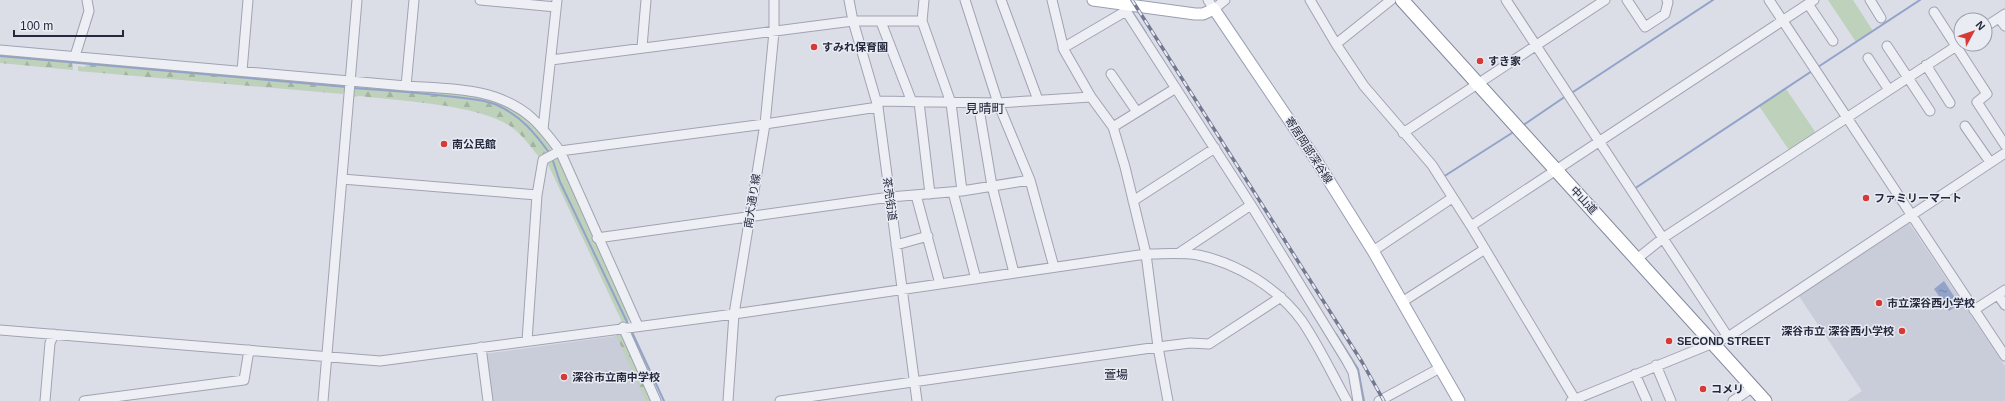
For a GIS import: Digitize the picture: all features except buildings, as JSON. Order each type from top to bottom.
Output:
[{"type":"highway","name":"中山道","points":[[1402,0],[1638,258],[1766,401]]},
{"type":"main road","points":[[1093,0],[1123,6],[1195,14],[1203,14],[1211,4]]},
{"type":"main road","name":"寄居岡部深谷線","points":[[1211,4],[1316,160],[1373,251],[1459,401]]},
{"type":"street","points":[[75,56],[89,11],[87,0]]},
{"type":"street","points":[[242,71],[248,0]]},
{"type":"street","points":[[323,401],[357,0]]},
{"type":"street","points":[[406,86],[414,0]]},
{"type":"street","points":[[480,0],[557,4],[543,129]]},
{"type":"street","points":[[642,47],[646,0]]},
{"type":"street","name":"南大通り線","points":[[728,401],[734,314],[748,217],[765,124],[774,32],[774,0]]},
{"type":"street","name":"茶売街道","points":[[849,0],[852,21],[878,104],[917,401]]},
{"type":"street","points":[[924,0],[922,21],[951,103],[958,192],[976,279]]},
{"type":"street","points":[[965,0],[998,103],[1030,180],[1054,267]]},
{"type":"street","points":[[1001,0],[1038,100]]},
{"type":"street","points":[[1052,0],[1063,48],[1091,97],[1113,126],[1146,254],[1158,347],[1168,401]]},
{"type":"street","points":[[1211,4],[1225,0]]},
{"type":"street","points":[[1310,0],[1336,44],[1364,86],[1432,165],[1485,249],[1574,400],[1656,365],[1728,337],[2005,153]]},
{"type":"street","points":[[1336,44],[1391,0]]},
{"type":"street","points":[[1506,0],[1728,337]]},
{"type":"street","points":[[1403,133],[1605,0]]},
{"type":"street","points":[[1627,0],[1645,27],[1665,14],[1668,2],[1667,0]]},
{"type":"street","points":[[1770,0],[1910,215],[2005,356]]},
{"type":"street","points":[[1870,0],[1881,18]]},
{"type":"street","points":[[1471,226],[1784,22],[1811,2],[1833,41]]},
{"type":"street","points":[[1063,48],[1123,6],[1251,205],[1347,361],[1353,372],[1358,401]]},
{"type":"street","points":[[1934,12],[1953,37]]},
{"type":"street","points":[[1993,22],[2002,16],[2005,26]]},
{"type":"street","points":[[551,60],[852,21],[922,21]]},
{"type":"street","points":[[881,22],[916,102],[930,194]]},
{"type":"street","points":[[1887,46],[1930,111]]},
{"type":"street","points":[[1638,258],[1663,238],[1953,47]]},
{"type":"street","points":[[0,50],[406,86],[470,90],[513,104],[531,117],[543,129],[557,152],[638,326]]},
{"type":"street","points":[[1963,52],[1987,94],[1977,102],[2005,145]]},
{"type":"street","points":[[1868,58],[1889,90]]},
{"type":"street","points":[[1926,65],[1950,103]]},
{"type":"street","points":[[1112,74],[1137,112]]},
{"type":"street","points":[[1113,126],[1176,88]]},
{"type":"street","points":[[527,341],[537,195],[543,160],[557,152],[765,124],[878,104],[916,102],[998,103],[1091,97]]},
{"type":"street","points":[[978,103],[992,186],[1014,273]]},
{"type":"street","points":[[1965,126],[1990,162]]},
{"type":"street","points":[[1133,201],[1215,148]]},
{"type":"street","points":[[342,179],[537,195]]},
{"type":"street","points":[[598,238],[890,197],[958,192],[1030,180]]},
{"type":"street","points":[[916,195],[940,284]]},
{"type":"street","points":[[1373,251],[1452,198]]},
{"type":"street","points":[[1179,253],[1251,205]]},
{"type":"street","points":[[896,245],[928,236]]},
{"type":"street","points":[[1402,302],[1485,249]]},
{"type":"street","points":[[0,330],[380,361],[623,327],[734,314],[1146,254],[1179,253],[1198,255],[1244,272],[1281,297],[1302,321],[1346,401]]},
{"type":"street","points":[[1974,310],[2002,293],[2005,305]]},
{"type":"street","points":[[780,401],[1158,347],[1190,343],[1209,344],[1281,297]]},
{"type":"street","points":[[623,327],[656,401]]},
{"type":"street","points":[[45,401],[50,343],[54,334]]},
{"type":"street","points":[[481,347],[488,401]]},
{"type":"street","points":[[84,401],[244,380],[249,350]]},
{"type":"street","points":[[1656,365],[1671,401]]},
{"type":"street","points":[[1379,401],[1440,368]]},
{"type":"street","points":[[1635,374],[1647,401]]},
{"type":"street","points":[[1733,401],[1753,388]]},
{"type":"shaded area","name":"深谷市立 深谷西小学校","points":[[1909,223],[2005,366],[2005,401],[1847,401],[1862,391],[1799,296]]},
{"type":"shaded area","name":"深谷市立南中学校","points":[[622,336],[651,401],[490,401],[484,354]]},
{"type":"green space","points":[[1828,0],[1853,0],[1873,31],[1856,42]]},
{"type":"green space","points":[[0,56],[72,63],[73,70],[0,63]]},
{"type":"green space","points":[[91,60],[344,83],[345,87],[88,64]]},
{"type":"green space","points":[[88,64],[345,87],[343,94],[78,71],[78,66],[84,67]]},
{"type":"green space","points":[[355,83],[456,91],[476,95],[495,100],[511,107],[530,121],[555,152],[631,320],[622,322],[546,160],[551,156],[534,131],[497,105],[481,100],[426,93],[355,88]]},
{"type":"green space","points":[[355,88],[442,96],[491,103],[519,118],[532,130],[548,151],[539,157],[522,136],[510,126],[478,113],[458,108],[417,102],[360,96],[353,97]]},
{"type":"green space","points":[[1786,89],[1818,136],[1791,153],[1759,106]]},
{"type":"green space","points":[[632,333],[662,401],[646,401],[616,335]]},
{"type":"water","points":[[1944,281],[1959,304],[1949,311],[1934,289]]},
{"type":"waterway","points":[[1570,94],[1713,0]]},
{"type":"waterway","points":[[1818,67],[1920,0]]},
{"type":"waterway","points":[[1131,10],[1146,33]]},
{"type":"waterway","points":[[0,56],[347,87]]},
{"type":"waterway","points":[[1634,189],[1812,71]]},
{"type":"waterway","points":[[352,88],[442,96],[492,103],[506,109],[527,126],[550,154]]},
{"type":"waterway","points":[[1522,126],[1566,96]]},
{"type":"waterway","points":[[1443,177],[1515,131]]},
{"type":"waterway","points":[[552,158],[560,182],[628,324]]},
{"type":"waterway","points":[[631,330],[664,401]]},
{"type":"waterway","points":[[1336,334],[1358,369],[1364,401]]},
{"type":"railway","points":[[1132,0],[1362,362],[1384,401]]},
{"type":"place","name":"すみれ保育園","points":[[814,47]]},
{"type":"place","name":"すき家","points":[[1480,61]]},
{"type":"place","name":"南公民館","points":[[444,144]]},
{"type":"place","name":"ファミリーマート","points":[[1866,198]]},
{"type":"place","name":"市立深谷西小学校","points":[[1879,303]]},
{"type":"place","name":"深谷市立 深谷西小学校","points":[[1902,331]]},
{"type":"place","name":"SECOND STREET","points":[[1669,341]]},
{"type":"place","name":"深谷市立南中学校","points":[[564,377]]},
{"type":"place","name":"コメリ","points":[[1703,389]]},
{"type":"district","name":"見晴町","points":[[985,108]]},
{"type":"district","name":"萱場","points":[[1116,375]]}]
